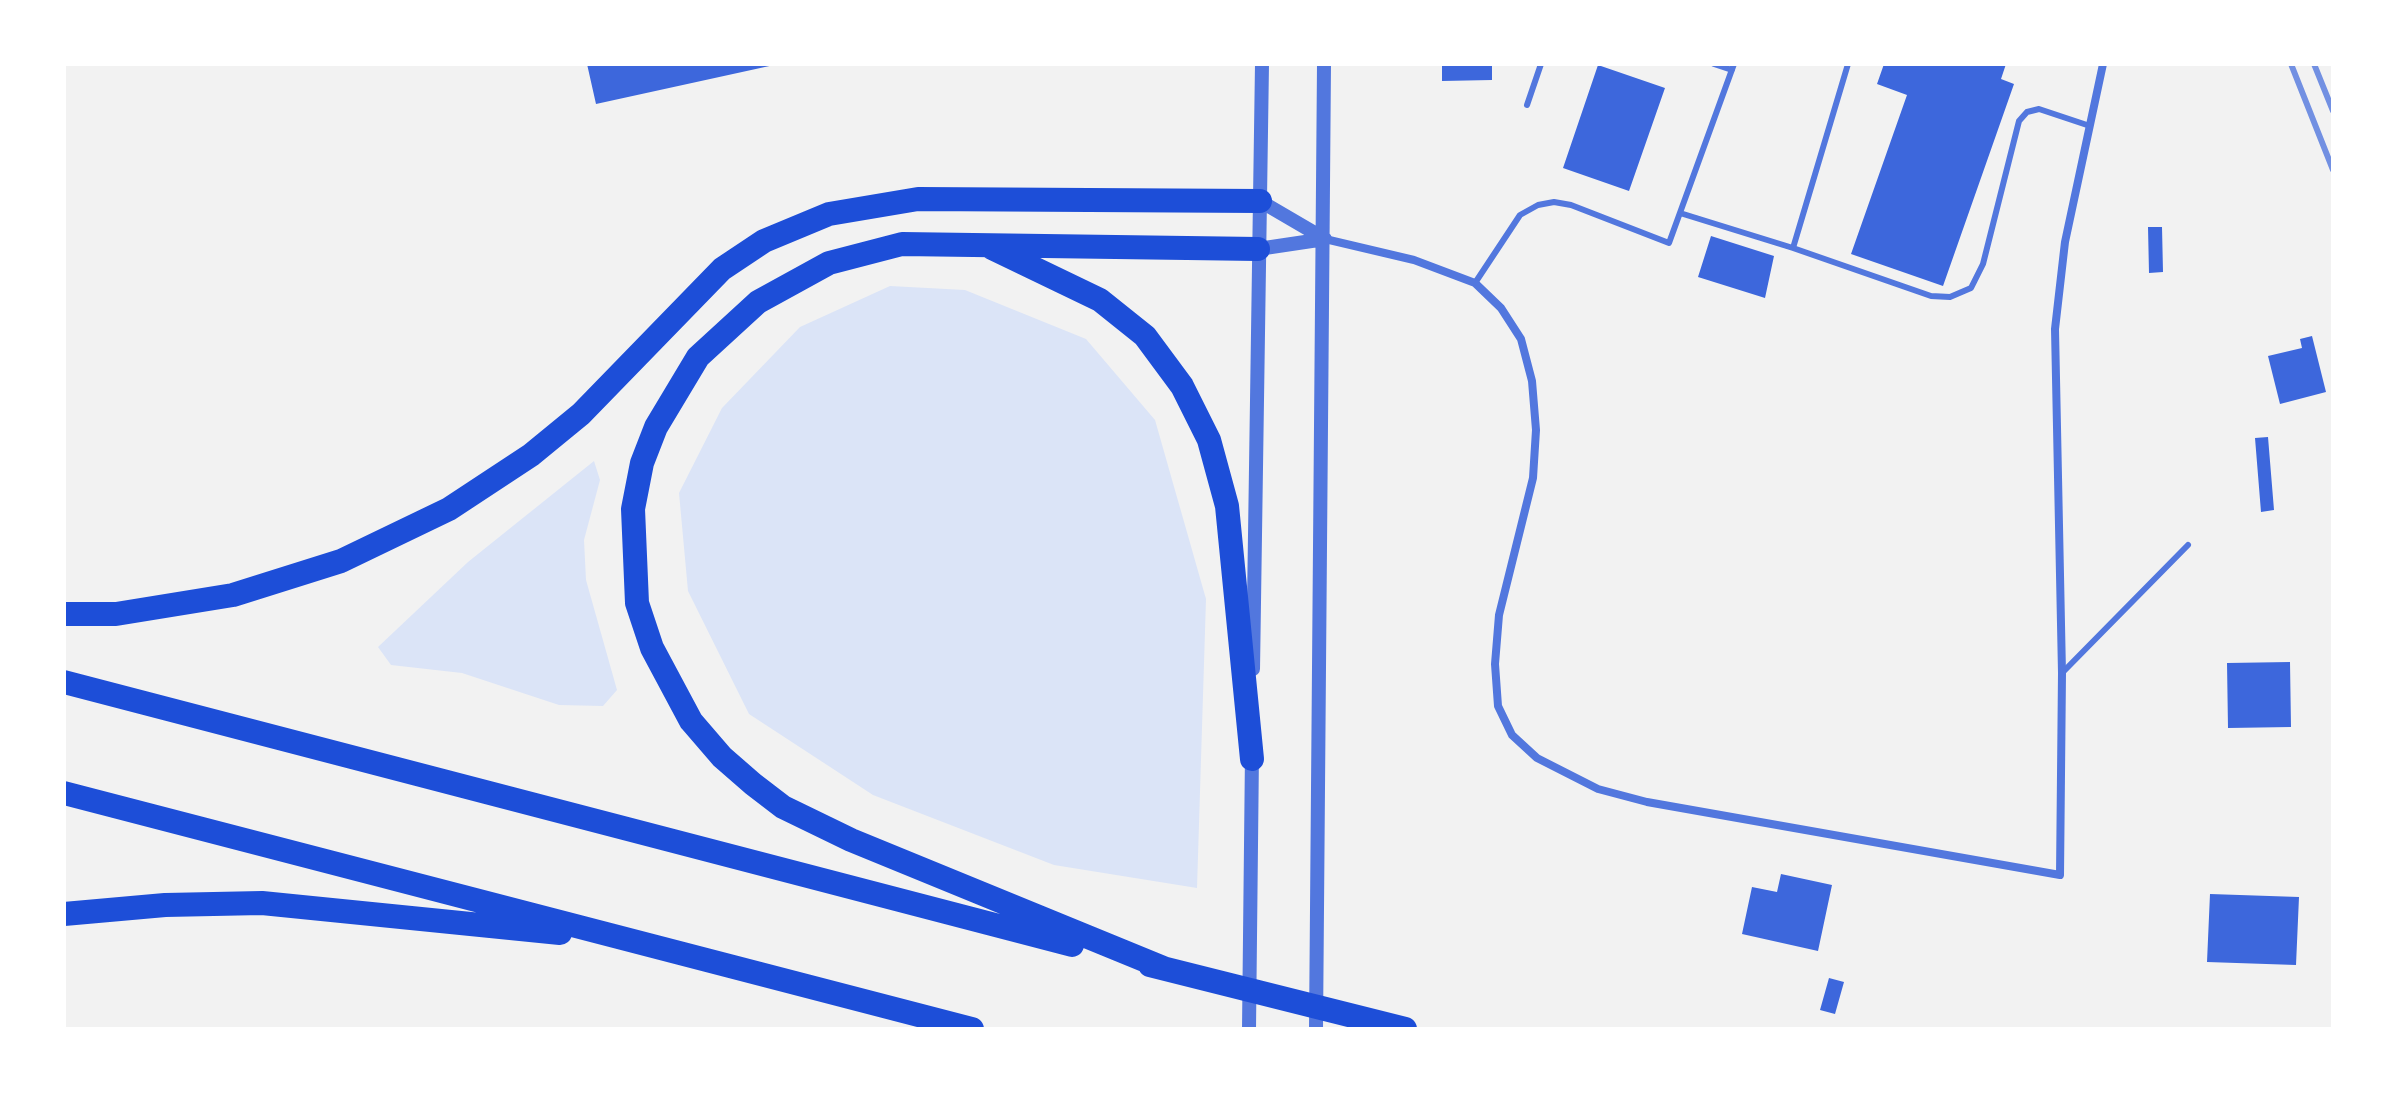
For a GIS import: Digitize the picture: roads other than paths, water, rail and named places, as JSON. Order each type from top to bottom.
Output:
[{"type":"highway","points":[[64,614],[116,614],[233,595],[341,561],[449,509],[531,455],[581,414],[722,269],[764,241],[829,214],[918,199],[1260,201]]},
{"type":"highway","points":[[1166,969],[851,840],[783,807],[722,757],[691,721],[652,648],[637,603],[633,509],[642,463],[677,389],[698,357],[727,326],[758,302],[829,263],[902,244],[1258,249]]},
{"type":"highway","points":[[983,244],[1100,300],[1145,336],[1182,386],[1209,440],[1227,506],[1252,759]]},
{"type":"highway","points":[[64,682],[1405,1029]]},
{"type":"highway","points":[[64,793],[972,1029]]},
{"type":"highway","points":[[64,914],[165,905],[262,903],[640,941]]},
{"type":"street","points":[[1249,1029],[1262,64]]},
{"type":"street","points":[[1316,1029],[1325,239],[1324,64]]},
{"type":"street","points":[[1260,201],[1325,239],[1414,260],[1475,283],[1501,308],[1521,339],[1532,381],[1536,430],[1533,478],[1499,615],[1495,664],[1498,706],[1512,735],[1561,772],[1598,789],[1647,802],[2060,875],[2062,673],[2055,329],[2065,242],[2103,64]]},
{"type":"street","points":[[1258,249],[1325,239]]},
{"type":"lane","points":[[1527,105],[1541,64]]},
{"type":"lane","points":[[1475,283],[1520,215],[1538,205],[1554,202],[1571,205],[1669,243],[1733,67],[1714,64]]},
{"type":"lane","points":[[1793,248],[1848,64]]},
{"type":"lane","points":[[1680,213],[1931,296],[1950,297],[1971,288],[1983,264],[2019,121],[2027,112],[2039,109],[2090,126]]},
{"type":"lane","points":[[2062,673],[2188,545]]},
{"type":"railway","points":[[2291,64],[2333,170]]},
{"type":"railway","points":[[2314,64],[2333,111]]}]
